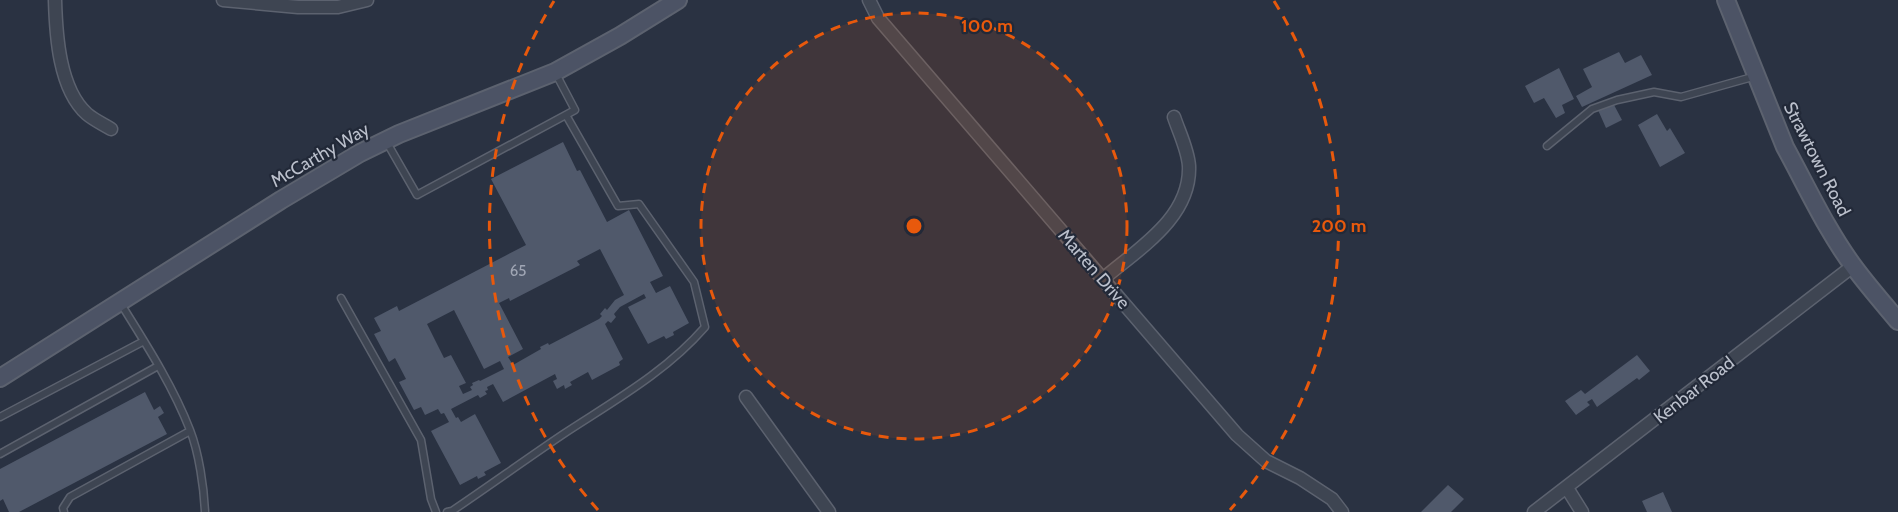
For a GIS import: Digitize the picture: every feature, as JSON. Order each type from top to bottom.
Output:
[{"type":"street","points":[[55,0],[61,62],[72,95],[87,114],[111,129]]},
{"type":"street","points":[[223,0],[298,8],[338,7],[367,0]]},
{"type":"street","name":"McCarthy Way","points":[[0,378],[299,189],[386,140],[555,72],[678,0]]},
{"type":"street","name":"Marten Drive","points":[[869,0],[878,18],[1237,435],[1266,461],[1300,478],[1332,499],[1342,512]]},
{"type":"street","name":"Strawtown Road","points":[[1726,0],[1785,147],[1824,219],[1853,266],[1898,321]]},
{"type":"street","points":[[1103,279],[1171,220],[1185,194],[1189,165],[1174,117]]},
{"type":"street","name":"Kenbar Road","points":[[1534,512],[1853,266]]},
{"type":"street","points":[[746,397],[829,512]]},
{"type":"street","points":[[1567,488],[1582,512]]},
{"type":"lane","points":[[386,140],[417,195],[575,110],[555,72]]},
{"type":"lane","points":[[1547,146],[1592,109],[1617,100],[1654,92],[1681,97],[1756,75]]},
{"type":"lane","points":[[447,512],[452,511],[651,377],[690,345],[705,327],[694,282],[639,204],[618,206],[566,115]]},
{"type":"lane","points":[[341,298],[421,440],[431,499],[436,512]]},
{"type":"lane","points":[[119,302],[144,340],[177,400],[190,431],[195,444],[205,512]]},
{"type":"lane","points":[[0,417],[144,340]]},
{"type":"lane","points":[[0,454],[158,366]]},
{"type":"lane","points":[[63,512],[70,497],[190,431]]},
{"type":"building","points":[[1619,52],[1625,63],[1641,55],[1652,75],[1582,107],[1576,96],[1592,87],[1583,69]]},
{"type":"building","points":[[1559,68],[1574,99],[1562,105],[1565,113],[1556,118],[1544,98],[1534,103],[1525,86]]},
{"type":"building","points":[[1613,103],[1622,120],[1606,128],[1598,110]]},
{"type":"building","points":[[1657,114],[1667,131],[1670,128],[1685,153],[1660,167],[1638,125]]},
{"type":"building","points":[[563,142],[607,222],[629,210],[663,276],[650,282],[656,293],[670,286],[689,323],[673,332],[674,335],[666,339],[664,336],[648,344],[628,307],[646,298],[644,294],[620,307],[611,323],[608,321],[605,324],[623,359],[619,362],[620,365],[592,380],[588,372],[570,382],[572,385],[565,389],[564,385],[557,389],[553,381],[557,379],[555,374],[503,402],[493,384],[487,387],[488,390],[485,391],[487,394],[480,398],[478,395],[451,409],[461,422],[475,414],[501,463],[484,472],[486,475],[478,479],[477,476],[460,485],[431,431],[449,422],[444,413],[441,414],[438,409],[425,415],[421,407],[414,410],[399,382],[406,379],[395,358],[389,362],[374,334],[381,331],[374,318],[397,306],[399,311],[526,245],[491,179]],"holes":[[[600,249],[624,295],[615,300],[607,310],[605,308],[599,319],[549,345],[548,343],[540,347],[541,349],[513,365],[508,357],[523,349],[499,303],[509,298],[510,301],[580,265],[577,261]],[[454,310],[484,369],[500,361],[504,369],[472,383],[470,387],[472,390],[463,394],[459,386],[466,383],[451,355],[444,358],[427,324]]]},
{"type":"building","points":[[1637,355],[1650,371],[1597,407],[1592,399],[1587,402],[1590,405],[1576,415],[1565,401],[1581,390],[1585,394]]},
{"type":"building","points":[[145,392],[154,410],[160,406],[164,413],[158,417],[167,434],[19,512],[9,512],[3,499],[0,501],[0,469]]},
{"type":"building","points":[[1448,485],[1464,499],[1451,512],[1421,512]]},
{"type":"building","points":[[1663,492],[1672,512],[1647,512],[1642,501]]}]
